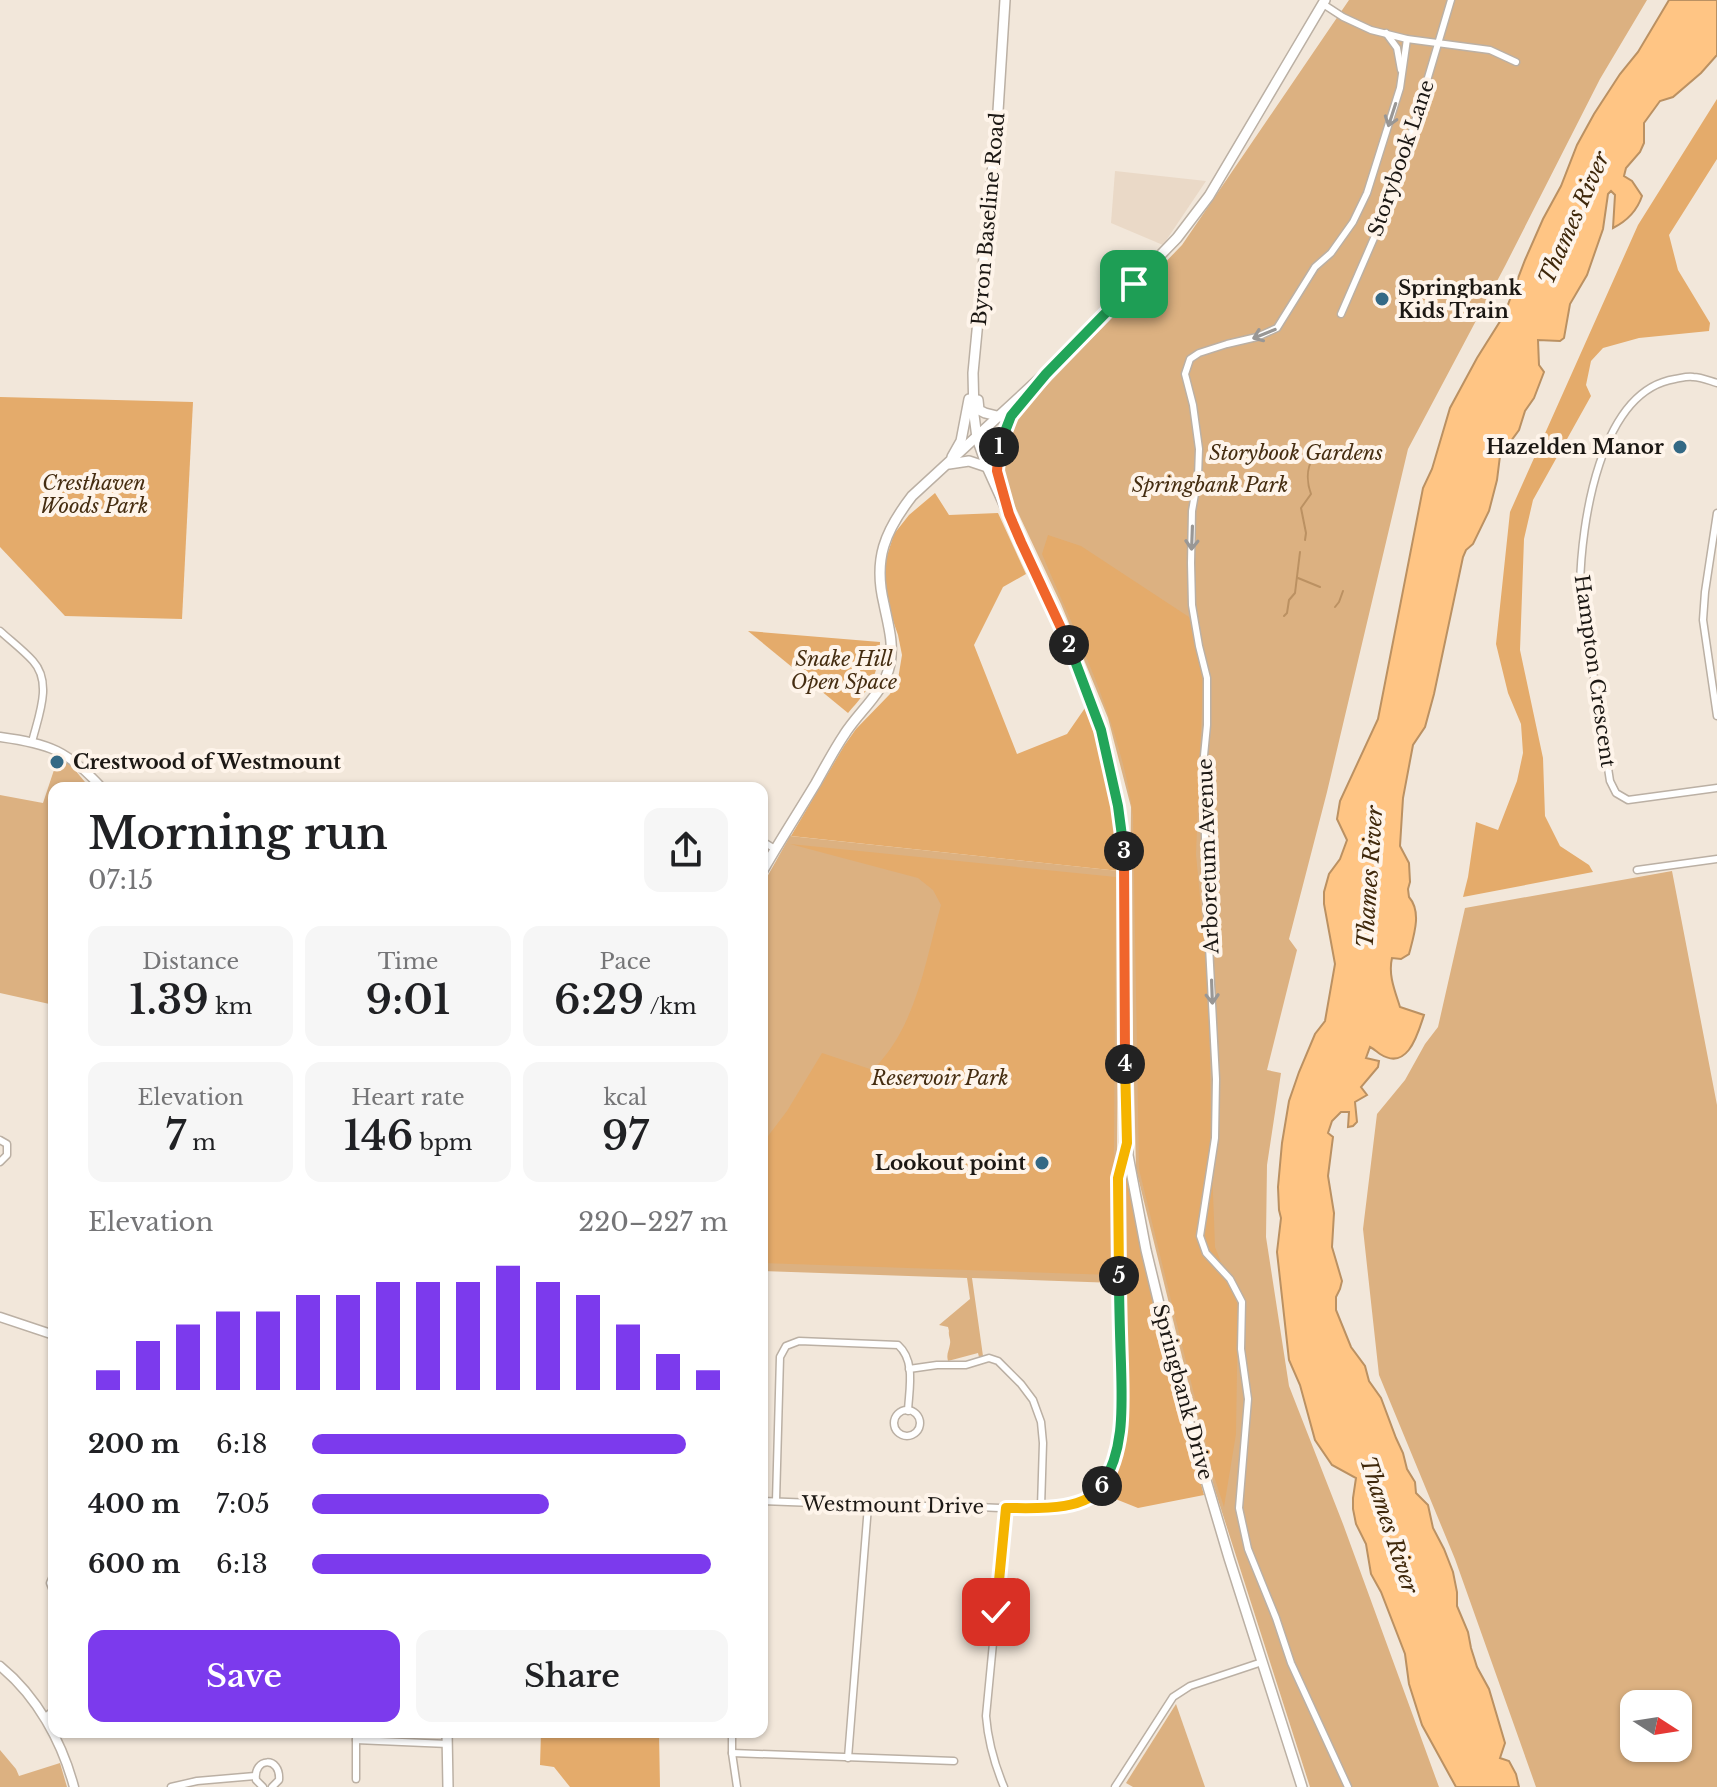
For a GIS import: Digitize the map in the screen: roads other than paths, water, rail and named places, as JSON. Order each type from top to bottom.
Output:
[{"type":"main road","name":"Byron Baseline Road","points":[[977,438],[973,373],[998,111],[1005,0]]},
{"type":"main road","points":[[768,861],[844,734],[877,695],[886,678],[891,634],[880,583],[881,557],[895,519],[912,496],[1046,374],[1177,238],[1209,196],[1324,2]]},
{"type":"main road","points":[[973,373],[979,410],[1001,417]]},
{"type":"main road","points":[[949,464],[961,441],[973,373]]},
{"type":"main road","points":[[1009,514],[997,471],[999,445],[1011,416],[1046,374]]},
{"type":"main road","name":"Springbank Drive","points":[[977,438],[987,467],[1066,636],[1101,730],[1124,847],[1127,1143],[1146,1250],[1182,1399],[1302,1787]]},
{"type":"main road","points":[[949,464],[969,461],[987,467]]},
{"type":"main road","points":[[448,1738],[448,1787]]},
{"type":"street","name":"Storybook Lane","points":[[1341,314],[1394,192],[1451,0]]},
{"type":"street","points":[[1324,2],[1343,17],[1371,30],[1407,39],[1490,50],[1516,62]]},
{"type":"street","points":[[1386,33],[1397,48],[1402,74]]},
{"type":"street","name":"Arboretum Avenue","points":[[1348,1787],[1291,1663],[1248,1549],[1239,1508],[1248,1399],[1241,1349],[1242,1302],[1230,1279],[1206,1253],[1200,1236],[1215,1138],[1216,1079],[1203,766],[1207,678],[1192,605],[1192,511],[1199,449],[1185,374],[1190,359],[1199,353],[1257,337],[1277,328],[1315,267],[1331,253],[1353,222],[1367,193],[1400,88],[1407,39]]},
{"type":"street","name":"Hampton Crescent","points":[[1717,383],[1692,376],[1664,381],[1643,391],[1629,407],[1611,436],[1593,481],[1581,558],[1580,587],[1610,781],[1616,793],[1628,800],[1717,788]]},
{"type":"street","points":[[1717,513],[1703,620],[1713,667],[1717,716]]},
{"type":"street","points":[[0,631],[36,664],[43,679],[43,696],[32,742]]},
{"type":"street","points":[[0,737],[32,742],[70,758],[97,782]]},
{"type":"street","points":[[768,845],[775,849]]},
{"type":"street","points":[[1637,870],[1717,859]]},
{"type":"street","points":[[0,1140],[7,1144],[7,1155],[0,1162]]},
{"type":"street","name":"Westmount Drive","points":[[768,1501],[1006,1508],[1084,1502],[1098,1492],[1111,1472],[1122,1419],[1118,1178],[1127,1143]]},
{"type":"street","points":[[0,1317],[48,1333]]},
{"type":"street","points":[[776,1501],[780,1357],[786,1346],[799,1341],[898,1345],[909,1361],[908,1411]]},
{"type":"street","points":[[909,1369],[966,1365],[989,1358],[998,1361],[1021,1384],[1033,1400],[1041,1422],[1041,1507]]},
{"type":"street","points":[[908,1411],[916,1414],[920,1425],[916,1432],[908,1436],[901,1434],[895,1423],[900,1413],[908,1411]]},
{"type":"street","points":[[848,1758],[868,1506]]},
{"type":"street","points":[[1004,1787],[987,1737],[986,1716],[1006,1508]]},
{"type":"street","points":[[1115,1787],[1173,1697],[1190,1686],[1262,1662]]},
{"type":"street","points":[[0,1666],[30,1698],[48,1724]]},
{"type":"street","points":[[44,1718],[48,1715]]},
{"type":"street","points":[[56,1738],[68,1763],[74,1787]]},
{"type":"street","points":[[356,1738],[356,1779]]},
{"type":"street","points":[[379,1738],[448,1744]]},
{"type":"street","points":[[732,1738],[737,1787]]},
{"type":"street","points":[[732,1753],[954,1761]]},
{"type":"street","points":[[263,1787],[258,1784],[255,1772],[259,1765],[267,1763],[275,1765],[280,1776],[272,1787]]},
{"type":"street","points":[[171,1787],[197,1781],[255,1776]]},
{"type":"water","name":"Thames River","points":[[1669,0],[1717,0],[1717,55],[1673,97],[1660,101],[1644,123],[1644,143],[1626,168],[1624,176],[1632,181],[1642,196],[1640,201],[1631,215],[1613,228],[1615,195],[1611,191],[1608,194],[1603,229],[1587,275],[1570,304],[1564,338],[1560,341],[1538,340],[1539,365],[1544,372],[1519,430],[1500,456],[1489,511],[1463,557],[1434,694],[1425,727],[1413,745],[1403,798],[1400,846],[1409,863],[1408,889],[1416,924],[1409,954],[1401,959],[1392,958],[1391,977],[1400,1007],[1424,1015],[1415,1040],[1405,1054],[1390,1058],[1370,1047],[1366,1058],[1379,1061],[1378,1067],[1361,1087],[1367,1095],[1355,1102],[1357,1122],[1348,1127],[1349,1112],[1341,1112],[1332,1121],[1328,1133],[1333,1137],[1328,1176],[1334,1213],[1332,1247],[1342,1281],[1336,1297],[1336,1310],[1351,1347],[1365,1366],[1369,1381],[1381,1398],[1407,1469],[1415,1482],[1416,1493],[1428,1505],[1433,1528],[1453,1572],[1457,1606],[1477,1667],[1489,1689],[1505,1743],[1500,1758],[1509,1761],[1519,1787],[1456,1787],[1422,1725],[1409,1684],[1405,1654],[1371,1574],[1366,1544],[1356,1524],[1353,1509],[1356,1478],[1332,1465],[1315,1440],[1300,1385],[1289,1360],[1277,1252],[1281,1218],[1278,1187],[1282,1143],[1289,1101],[1299,1072],[1315,1034],[1325,1021],[1335,964],[1324,892],[1329,874],[1340,859],[1347,840],[1337,819],[1340,801],[1378,719],[1423,488],[1432,469],[1450,408],[1504,315],[1525,260],[1577,145]]},
{"type":"waterway","points":[[1305,540],[1301,508],[1311,494],[1308,476],[1313,458]]},
{"type":"waterway","points":[[1284,616],[1295,593],[1300,552]]},
{"type":"waterway","points":[[1298,578],[1320,587]]},
{"type":"waterway","points":[[1335,607],[1343,591]]},
{"type":"place","name":"Springbank Kids Train","points":[[1382,299]]},
{"type":"place","name":"Hazelden Manor","points":[[1680,447]]},
{"type":"place","name":"Crestwood of Westmount","points":[[57,762]]},
{"type":"place","name":"Lookout point","points":[[1042,1163]]},
{"type":"park label","name":"Storybook Gardens","points":[[1296,453]]},
{"type":"park label","name":"Springbank Park","points":[[1210,485]]},
{"type":"park label","name":"Cresthaven Woods Park","points":[[94,494]]},
{"type":"park label","name":"Snake Hill Open Space","points":[[844,670]]},
{"type":"park label","name":"Reservoir Park","points":[[940,1078]]}]
